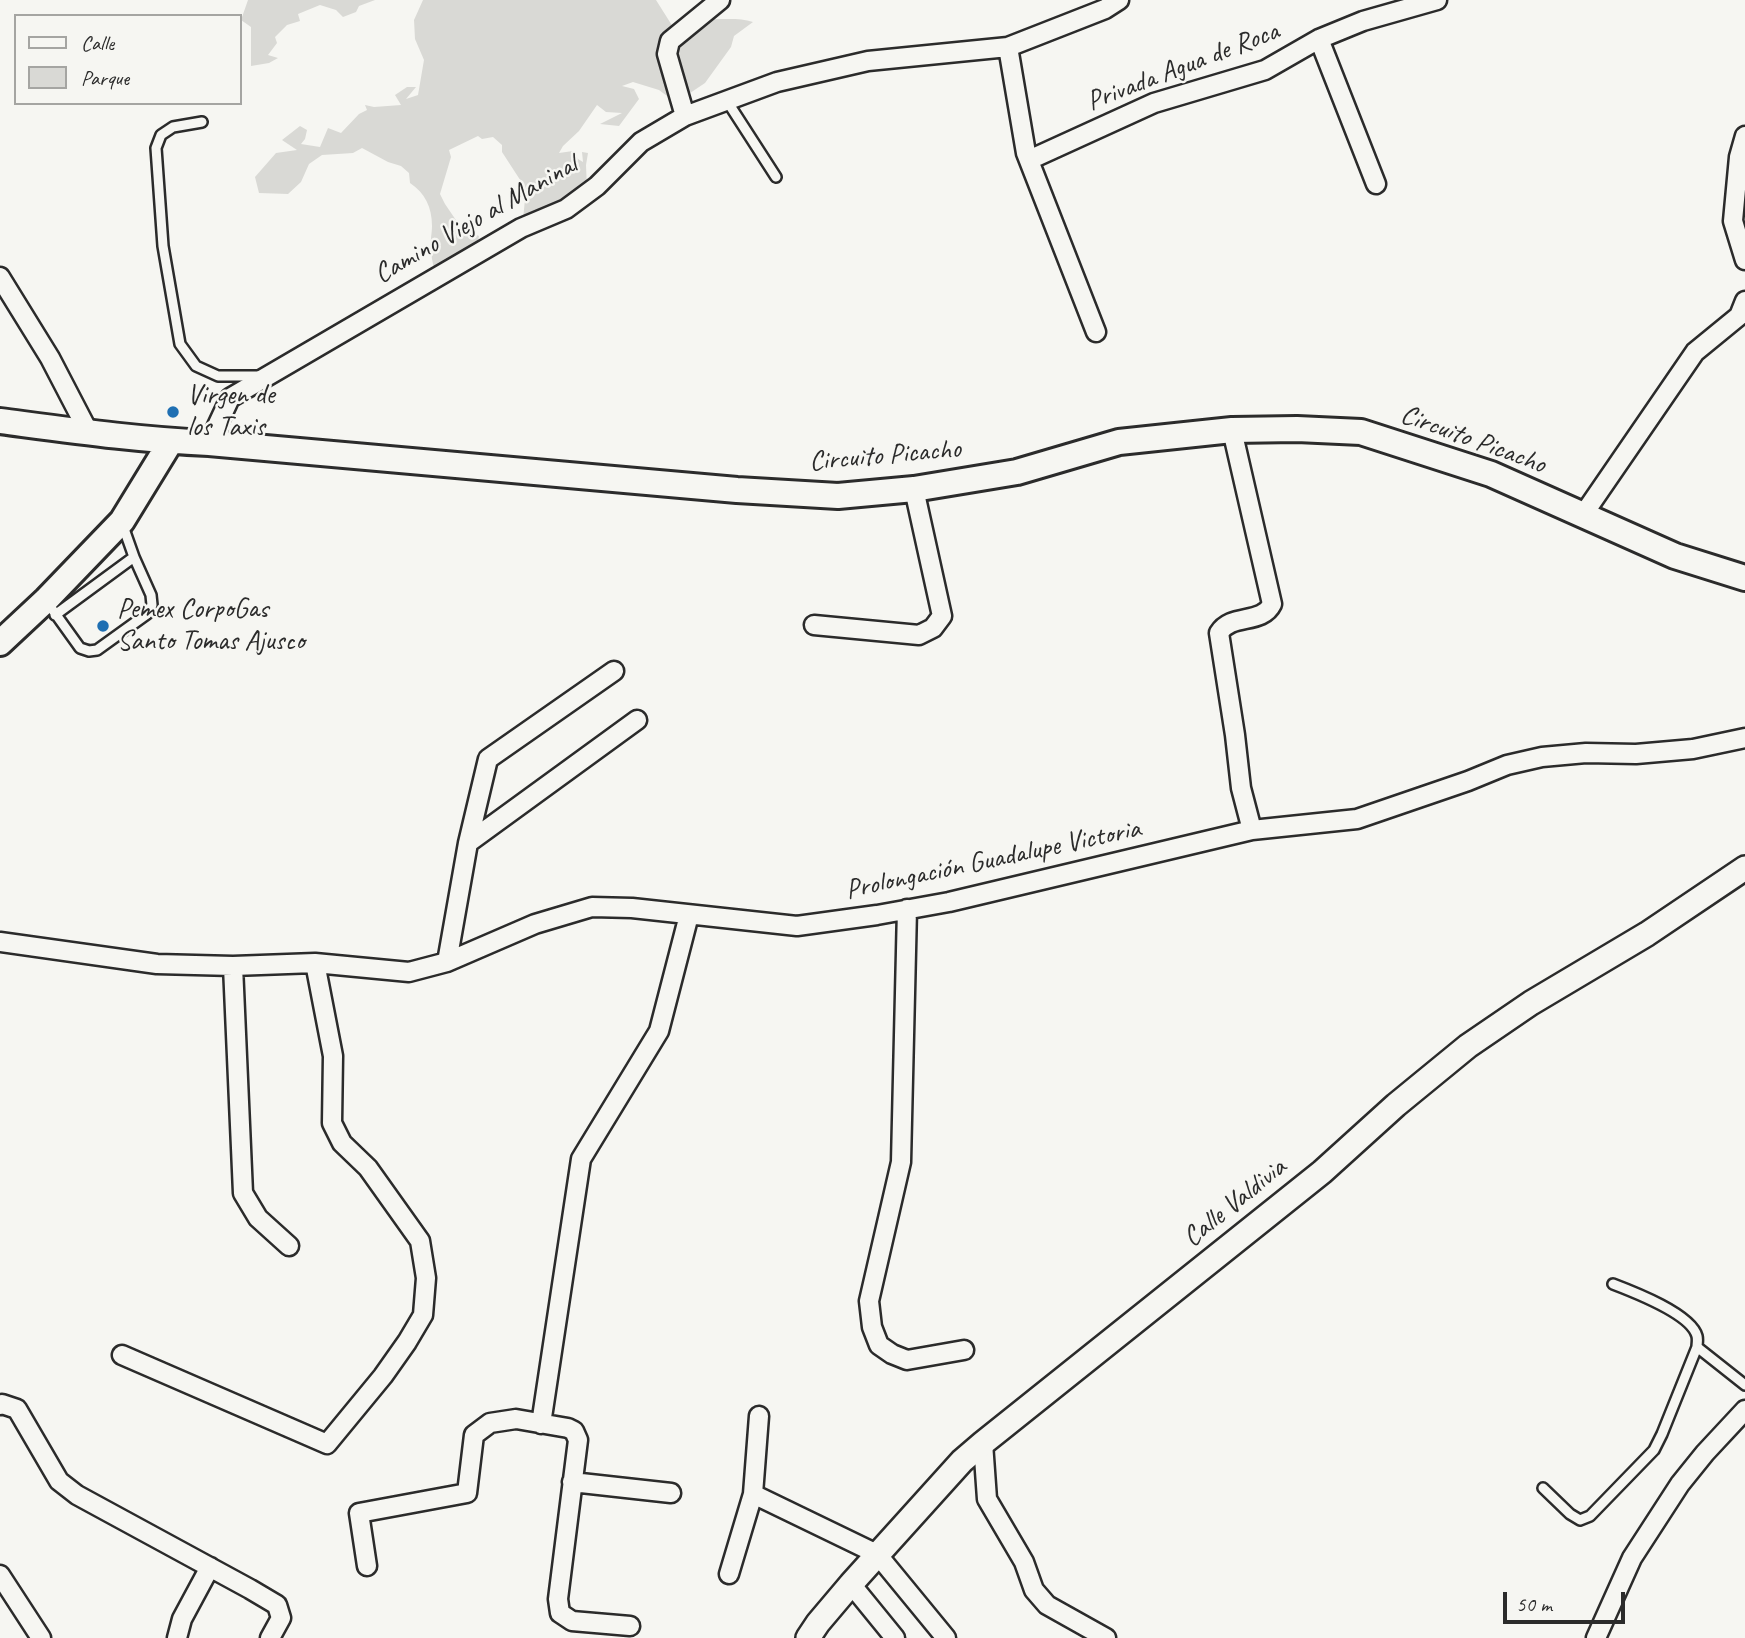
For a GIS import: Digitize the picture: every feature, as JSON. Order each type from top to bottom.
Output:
[{"type":"main road","name":"Circuito Picacho","points":[[0,421],[172,442],[209,443],[750,491],[838,496],[914,489],[1017,472],[1119,442],[1232,430],[1362,432],[1491,474],[1675,556],[1745,578]]},
{"type":"main road","points":[[0,643],[51,607],[122,521],[172,442]]},
{"type":"street","points":[[685,116],[667,54],[670,41],[720,0]]},
{"type":"street","name":"Privada Agua de Roca","points":[[1028,160],[1154,103],[1265,69],[1319,38],[1363,21],[1437,0]]},
{"type":"street","name":"Camino Viejo al Maninal","points":[[209,443],[230,398],[521,228],[566,209],[597,186],[640,142],[685,116],[777,82],[868,61],[1007,47],[1110,3]]},
{"type":"street","points":[[1319,38],[1376,184]]},
{"type":"street","points":[[1007,47],[1028,160],[1096,332]]},
{"type":"street","points":[[1745,136],[1739,157],[1733,221],[1745,260]]},
{"type":"street","points":[[0,277],[50,358],[89,433]]},
{"type":"street","points":[[1583,515],[1695,352],[1739,316],[1745,300]]},
{"type":"street","points":[[1232,430],[1272,604],[1269,611],[1223,626],[1219,633],[1236,735],[1241,788],[1252,830]]},
{"type":"street","points":[[814,625],[919,635],[933,628],[942,616],[914,489]]},
{"type":"street","points":[[447,962],[468,843],[488,759],[614,671]]},
{"type":"street","points":[[468,843],[637,720]]},
{"type":"street","name":"Prolongación Guadalupe Victoria","points":[[0,942],[157,964],[316,964],[409,972],[447,962],[535,925],[592,907],[632,908],[797,926],[877,915],[950,902],[1252,830],[1357,819],[1507,765],[1542,757],[1693,749],[1745,738]]},
{"type":"street","name":"Calle Valdivia","points":[[808,1638],[877,1555],[962,1461],[983,1443],[1322,1172],[1396,1105],[1468,1046],[1531,1003],[1647,934],[1745,868]]},
{"type":"street","points":[[907,909],[901,1162],[869,1301],[872,1327],[879,1345],[907,1360],[964,1350]]},
{"type":"street","points":[[541,1424],[581,1159],[659,1031],[689,915]]},
{"type":"street","points":[[122,1355],[327,1444],[383,1376],[423,1315],[426,1278],[421,1241],[368,1168],[342,1143],[332,1123],[333,1056],[316,964]]},
{"type":"street","points":[[233,965],[243,1193],[258,1218],[289,1246]]},
{"type":"street","points":[[0,1405],[17,1409],[59,1480],[76,1495],[277,1605],[281,1618],[270,1638]]},
{"type":"street","points":[[1596,1638],[1632,1558],[1645,1536],[1705,1452],[1745,1410]]},
{"type":"street","points":[[729,1574],[753,1494],[759,1416]]},
{"type":"street","points":[[367,1566],[359,1513],[467,1493],[474,1435],[490,1423],[516,1419],[568,1428],[574,1430],[578,1440],[558,1599],[560,1613],[572,1621],[630,1626]]},
{"type":"street","points":[[983,1443],[987,1499],[1024,1562],[1034,1590],[1048,1605],[1106,1638]]},
{"type":"street","points":[[572,1482],[671,1493]]},
{"type":"street","points":[[753,1494],[877,1555],[946,1638]]},
{"type":"street","points":[[177,1638],[182,1619],[210,1567]]},
{"type":"street","points":[[0,1574],[41,1638]]},
{"type":"street","points":[[851,1584],[894,1638]]},
{"type":"lane","points":[[727,100],[776,177]]},
{"type":"lane","points":[[202,122],[173,127],[161,135],[156,148],[163,246],[180,344],[196,366],[218,376],[268,376]]},
{"type":"lane","points":[[122,521],[151,595],[152,605],[147,614],[97,650],[80,648],[51,607],[134,557]]},
{"type":"lane","points":[[1543,1488],[1580,1520],[1590,1516],[1654,1450],[1697,1347],[1697,1335],[1689,1323],[1652,1299],[1613,1284]]},
{"type":"lane","points":[[1697,1347],[1745,1385]]},
{"type":"green space","points":[[248,0],[375,0],[359,6],[356,12],[343,17],[336,10],[320,5],[298,14],[300,21],[287,25],[275,37],[277,43],[268,55],[278,58],[269,63],[251,66],[251,27],[242,21]]},
{"type":"green space","points":[[423,0],[656,0],[673,27],[703,16],[698,5],[707,7],[706,19],[753,22],[734,36],[731,47],[705,83],[690,93],[671,99],[659,90],[633,82],[622,86],[634,89],[639,99],[619,126],[600,124],[622,113],[606,112],[597,105],[559,153],[573,151],[583,162],[582,152],[588,153],[587,189],[535,223],[521,240],[526,189],[502,152],[502,145],[493,137],[482,139],[478,136],[449,150],[451,157],[440,194],[462,229],[479,236],[474,260],[441,287],[432,258],[432,219],[429,207],[424,196],[410,183],[409,173],[401,166],[362,148],[353,153],[322,155],[309,164],[301,182],[288,194],[259,193],[255,177],[276,153],[297,150],[282,140],[300,126],[307,130],[301,144],[320,147],[328,128],[341,133],[359,114],[367,110],[365,105],[401,105],[395,95],[407,87],[416,87],[406,99],[418,95],[424,60],[415,39],[414,20]]},
{"type":"place","name":"Virgen de los Taxis","points":[[173,412]]},
{"type":"place","name":"Pemex CorpoGas Santo Tomas Ajusco","points":[[103,626]]}]
